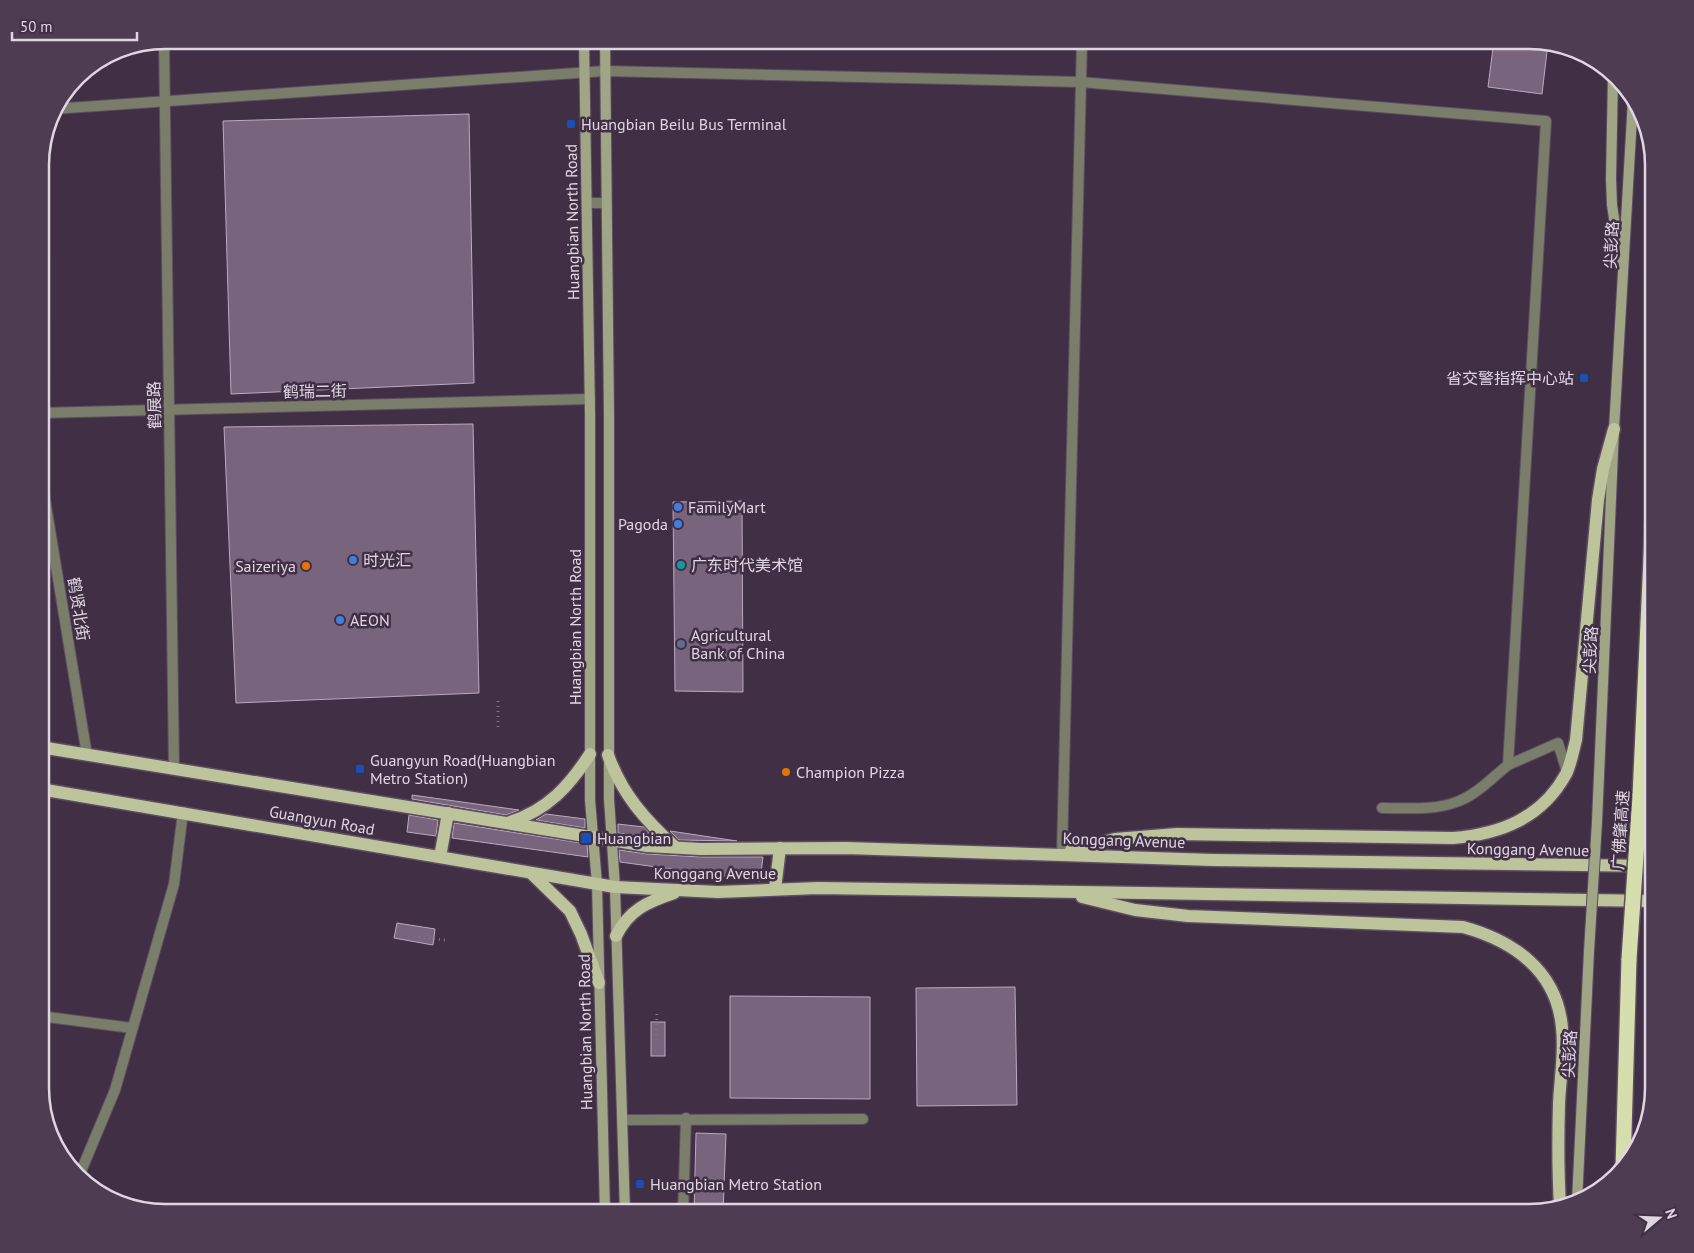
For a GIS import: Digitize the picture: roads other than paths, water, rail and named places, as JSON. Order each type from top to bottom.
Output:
[{"type":"highway","name":"广佛肇高速","points":[[1623,1156],[1629,959],[1645,688]]},
{"type":"highway","points":[[1615,1166],[1625,1057]]},
{"type":"main road","points":[[1062,853],[1115,839],[1168,834],[1453,838],[1481,836],[1525,819],[1550,799],[1567,772],[1576,740],[1598,500],[1614,429]]},
{"type":"main road","name":"Guangyun Road","points":[[49,749],[593,837]]},
{"type":"main road","points":[[509,822],[532,812],[554,798],[571,782],[590,754]]},
{"type":"main road","points":[[608,755],[617,778],[634,806],[675,848]]},
{"type":"main road","name":"Guangyun Road","points":[[49,790],[597,884]]},
{"type":"main road","points":[[440,857],[448,812]]},
{"type":"main road","name":"Konggang Avenue","points":[[593,837],[647,846],[675,848],[1062,853],[1213,860],[1645,866]]},
{"type":"main road","points":[[775,889],[780,848]]},
{"type":"main road","points":[[531,873],[570,911],[582,934],[599,983]]},
{"type":"main road","name":"Konggang Avenue","points":[[597,884],[678,892],[775,889],[1645,901]]},
{"type":"main road","points":[[616,936],[624,921],[636,910],[678,892]]},
{"type":"main road","points":[[1062,892],[1135,910],[1161,913],[1463,927],[1503,940],[1524,956],[1541,973],[1557,1002],[1562,1028],[1557,1140],[1560,1200]]},
{"type":"street","name":"鹤展路","points":[[164,49],[174,769]]},
{"type":"street","name":"Huangbian North Road","points":[[584,49],[590,399],[590,754],[597,884],[605,1204]]},
{"type":"street","name":"Huangbian North Road","points":[[605,49],[608,755],[615,887],[625,1204]]},
{"type":"street","points":[[1062,853],[1082,49]]},
{"type":"street","points":[[64,108],[605,72],[1080,82],[1546,121],[1508,765]]},
{"type":"street","points":[[1612,84],[1610,131],[1611,196],[1624,280]]},
{"type":"street","name":"尖彭路","points":[[1577,1194],[1597,822],[1614,429],[1632,112]]},
{"type":"street","points":[[587,203],[606,202]]},
{"type":"street","name":"鹤瑞二街","points":[[49,413],[590,399]]},
{"type":"street","name":"鹤贤北街","points":[[49,524],[87,755]]},
{"type":"street","points":[[1382,808],[1423,808],[1458,801],[1484,786],[1508,765],[1558,743],[1567,772]]},
{"type":"street","points":[[82,1169],[115,1090],[174,884],[183,812]]},
{"type":"street","points":[[49,1017],[132,1028]]},
{"type":"street","points":[[623,1120],[686,1118],[863,1119]]},
{"type":"street","points":[[683,1204],[686,1118]]},
{"type":"place","name":"Huangbian Beilu Bus Terminal","points":[[571,124]]},
{"type":"place","name":"省交警指挥中心站","points":[[1584,378]]},
{"type":"place","name":"FamilyMart","points":[[678,507]]},
{"type":"place","name":"Pagoda","points":[[678,524]]},
{"type":"place","name":"时光汇","points":[[353,560]]},
{"type":"place","name":"广东时代美术馆","points":[[681,565]]},
{"type":"place","name":"Saizeriya","points":[[306,566]]},
{"type":"place","name":"AEON","points":[[340,620]]},
{"type":"place","name":"Agricultural Bank of China","points":[[681,644]]},
{"type":"place","name":"Guangyun Road(Huangbian Metro Station)","points":[[360,769]]},
{"type":"place","name":"Champion Pizza","points":[[786,772]]},
{"type":"place","name":"Huangbian","points":[[586,838]]},
{"type":"place","name":"Huangbian Metro Station","points":[[640,1184]]}]
